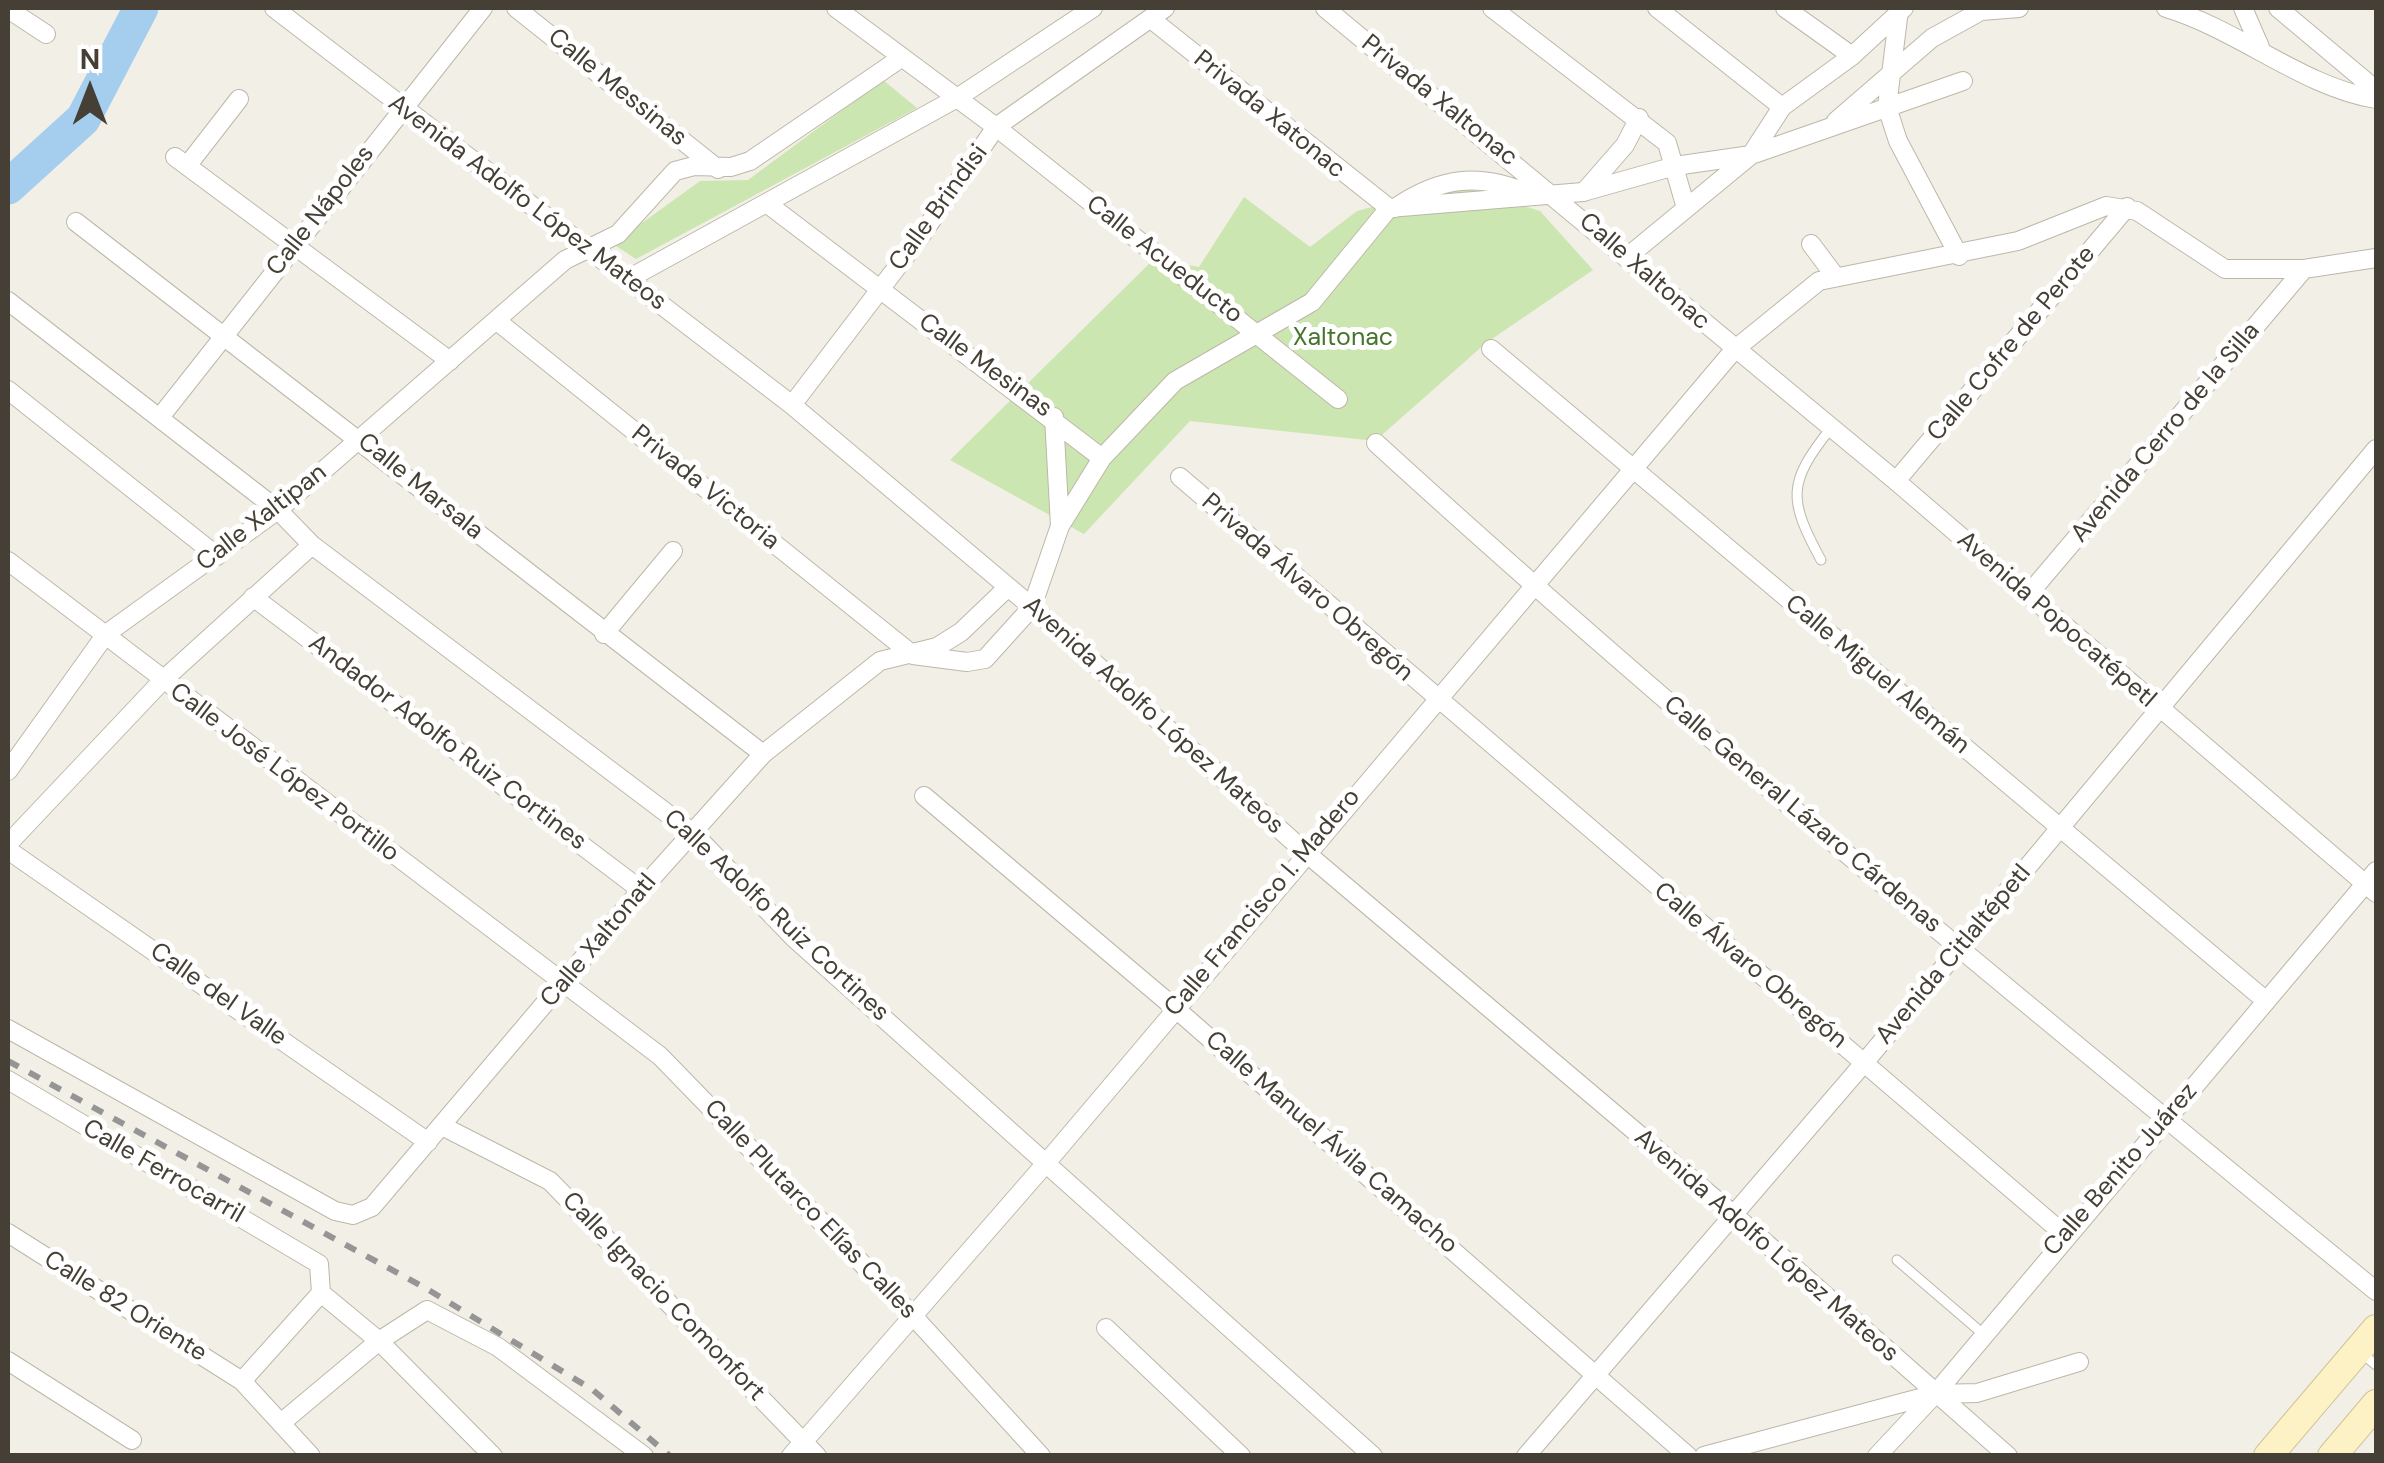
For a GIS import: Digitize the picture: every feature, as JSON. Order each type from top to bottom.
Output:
[{"type":"main road","points":[[2268,1456],[2370,1348]]},
{"type":"main road","points":[[2332,1456],[2376,1404]]},
{"type":"street","name":"Avenida Adolfo López Mateos","points":[[274,8],[792,405],[1032,607],[1306,852],[1734,1215],[2008,1456]]},
{"type":"street","name":"Calle Nápoles","points":[[161,416],[221,335],[483,8]]},
{"type":"street","name":"Calle Messinas","points":[[516,8],[718,169]]},
{"type":"street","name":"Calle Acueducto","points":[[836,8],[996,127],[1258,335],[1312,302],[1392,208]]},
{"type":"street","points":[[630,278],[770,205],[957,98],[1093,8]]},
{"type":"street","name":"Privada Xaltonac","points":[[1325,8],[1554,195]]},
{"type":"street","points":[[1492,8],[1640,118],[1666,143],[1686,208]]},
{"type":"street","points":[[1785,8],[1852,56]]},
{"type":"street","points":[[1828,128],[1932,38],[1981,11],[2020,8]]},
{"type":"street","points":[[2243,8],[2260,47]]},
{"type":"street","points":[[2278,8],[2376,90]]},
{"type":"street","points":[[1661,9],[1782,107]]},
{"type":"street","points":[[2178,9],[2350,94],[2376,99]]},
{"type":"street","points":[[8,10],[46,34]]},
{"type":"street","points":[[1626,258],[1751,155],[1782,107],[1852,56],[1902,11]]},
{"type":"street","points":[[1902,11],[1887,107],[1898,141],[1959,256]]},
{"type":"street","name":"Calle Brindisi","points":[[792,405],[996,127],[1158,14]]},
{"type":"street","name":"Privada Xatonac","points":[[1158,14],[1392,208]]},
{"type":"street","name":"Calle Xaltipan","points":[[8,771],[106,634],[278,510],[566,260],[618,234],[674,171],[694,166],[718,169],[750,161],[900,58]]},
{"type":"street","points":[[1392,208],[1584,192],[1675,166],[1751,155],[1963,81]]},
{"type":"street","points":[[240,98],[181,162],[450,361]]},
{"type":"street","points":[[1584,192],[1625,145],[1640,118]]},
{"type":"street","name":"Calle Xaltonac","points":[[1554,195],[1734,350]]},
{"type":"street","name":"Calle Mesinas","points":[[770,205],[1054,417],[1102,458]]},
{"type":"street","points":[[1811,244],[1835,276],[1959,256],[2018,241],[2106,206],[2127,207],[2225,270],[2304,270],[2376,258]]},
{"type":"street","name":"Calle Cofre de Perote","points":[[1896,481],[2127,207]]},
{"type":"street","name":"Calle Marsala","points":[[76,222],[763,754]]},
{"type":"street","name":"Avenida Cerro de la Silla","points":[[2027,596],[2304,270]]},
{"type":"street","name":"Calle Francisco I. Madero","points":[[791,1456],[1047,1162],[1434,698],[1734,350],[1803,291],[1835,276]]},
{"type":"street","name":"Calle Adolfo Ruiz Cortines","points":[[8,301],[161,416],[278,510],[312,545],[693,833],[794,938],[1373,1456]]},
{"type":"street","name":"Privada Victoria","points":[[497,322],[913,655]]},
{"type":"street","points":[[913,655],[966,662],[985,658],[1032,607],[1060,526],[1102,458],[1176,381],[1258,335],[1338,399]]},
{"type":"street","name":"Calle Miguel Alemán","points":[[1491,349],[2265,1000]]},
{"type":"street","name":"Avenida Popocatépetl","points":[[1734,350],[1896,481],[2159,709],[2373,882]]},
{"type":"street","points":[[8,390],[217,556]]},
{"type":"street","points":[[1054,417],[1060,526]]},
{"type":"street","name":"Calle General Lázaro Cárdenas","points":[[1376,444],[1532,585],[1960,949],[2376,1291]]},
{"type":"street","name":"Avenida Citlaltépetl","points":[[1526,1456],[1960,949],[2376,448]]},
{"type":"street","name":"Privada Álvaro Obregón","points":[[1180,478],[1434,698]]},
{"type":"street","points":[[8,847],[162,682],[312,545]]},
{"type":"street","points":[[604,634],[673,551]]},
{"type":"street","name":"Calle José López Portillo","points":[[8,561],[106,634],[162,682],[563,982]]},
{"type":"street","name":"Calle Xaltonatl","points":[[8,1029],[336,1211],[353,1215],[372,1206],[444,1127],[641,890],[763,754],[880,661],[913,655],[962,632],[1007,588]]},
{"type":"street","name":"Andador Adolfo Ruiz Cortines","points":[[254,597],[641,890]]},
{"type":"street","name":"Calle Álvaro Obregón","points":[[1434,698],[2065,1235]]},
{"type":"street","name":"Calle Manuel Ávila Camacho","points":[[924,796],[1176,1009],[1688,1456]]},
{"type":"street","name":"Calle del Valle","points":[[8,847],[428,1142]]},
{"type":"street","name":"Calle Benito Juárez","points":[[1877,1456],[1935,1394],[1982,1333],[2265,1000],[2373,882]]},
{"type":"street","name":"Calle Plutarco Elías Calles","points":[[563,982],[660,1056],[914,1317],[1041,1456]]},
{"type":"street","name":"Calle Ferrocarril","points":[[8,1080],[319,1264],[321,1293]]},
{"type":"street","name":"Calle Ignacio Comonfort","points":[[444,1127],[550,1181],[818,1456]]},
{"type":"street","name":"Calle 82 Oriente","points":[[8,1233],[242,1380],[310,1456]]},
{"type":"street","points":[[242,1380],[321,1293],[379,1341],[494,1456]]},
{"type":"street","points":[[281,1424],[379,1341],[426,1310],[498,1347],[644,1456]]},
{"type":"street","points":[[1106,1328],[1241,1456]]},
{"type":"street","points":[[8,1362],[132,1440]]},
{"type":"street","points":[[1704,1456],[1935,1394],[1977,1394],[2079,1362]]},
{"type":"lane","points":[[1821,560],[1798,519],[1794,498],[1796,478],[1831,428]]},
{"type":"lane","points":[[1898,1260],[1982,1333]]},
{"type":"green space","points":[[883,80],[917,108],[636,259],[613,244],[700,181],[748,180]]},
{"type":"green space","name":"Xaltonac","points":[[1456,185],[1540,211],[1593,270],[1486,343],[1375,441],[1190,421],[1084,534],[950,460],[1154,259],[1199,267],[1244,197],[1310,247],[1357,211]]},
{"type":"waterway","points":[[8,187],[83,119],[141,8]]},
{"type":"railway","points":[[8,1061],[427,1289],[593,1390],[670,1456]]}]
